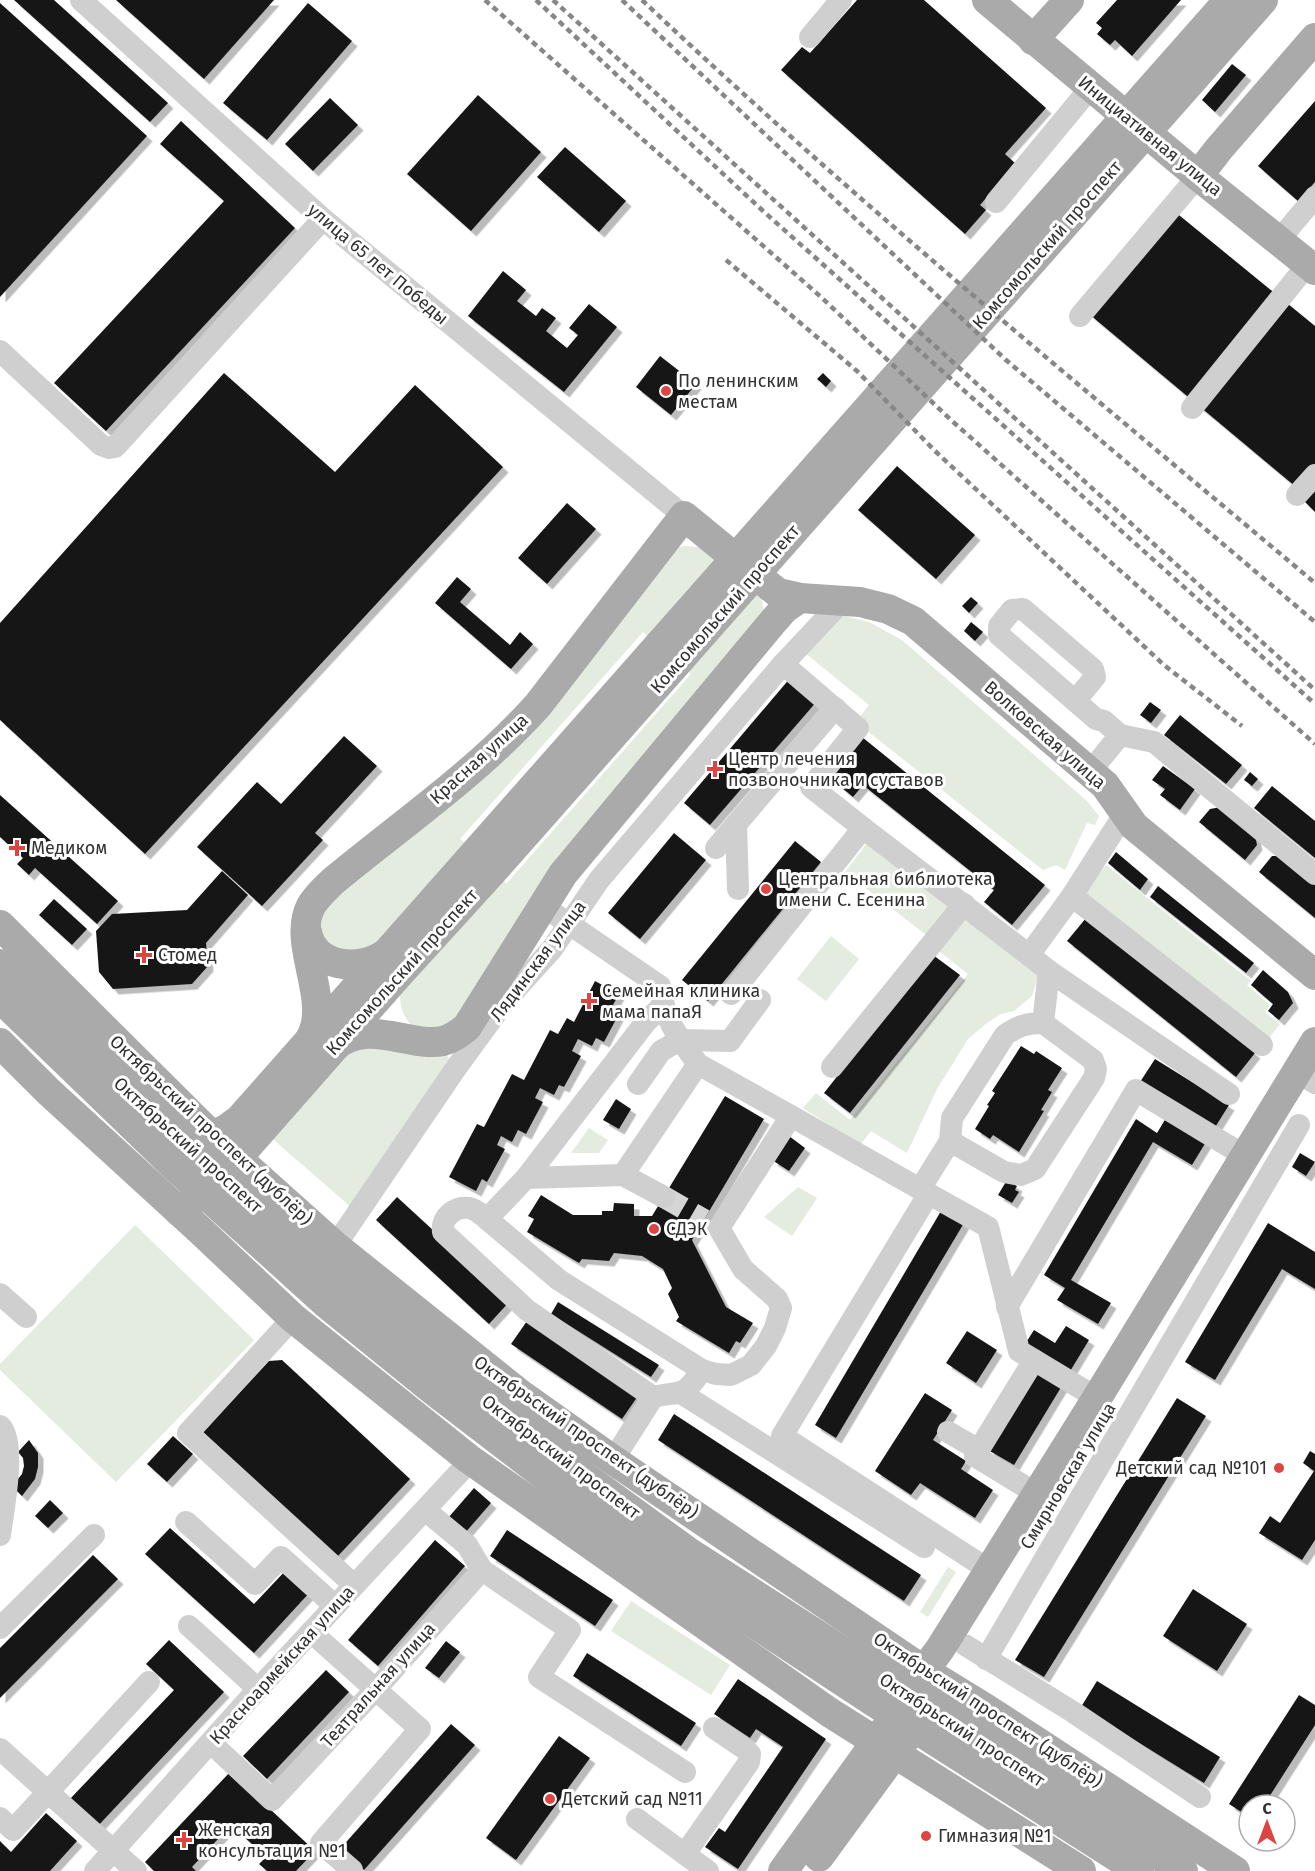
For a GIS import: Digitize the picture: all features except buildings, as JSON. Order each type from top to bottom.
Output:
[{"type":"main road","name":"Инициативная улица","points":[[987,0],[1198,176],[1312,267]]},
{"type":"main road","points":[[1034,39],[1069,0]]},
{"type":"main road","name":"Комсомольский проспект","points":[[484,862],[1229,0]]},
{"type":"main road","name":"Комсомольский проспект","points":[[180,1212],[237,1158],[320,1045],[393,962],[1263,0]]},
{"type":"main road","points":[[1198,176],[1315,38]]},
{"type":"main road","name":"Волковская улица","points":[[684,516],[774,590],[784,595],[860,602],[888,609],[913,621],[1090,772],[1104,785],[1134,826],[1315,975]]},
{"type":"main road","name":"Красная улица","points":[[306,929],[310,907],[332,882],[474,768],[518,728],[684,516]]},
{"type":"main road","name":"Лядинская улица","points":[[320,1045],[370,1035],[394,1035],[435,1042],[443,1041],[467,1027],[543,904],[583,848],[784,609],[800,598]]},
{"type":"main road","name":"Октябрьский проспект (дублёр)","points":[[0,925],[209,1133],[335,1246],[520,1394],[613,1460],[925,1671],[1235,1871]]},
{"type":"main road","points":[[306,929],[312,945],[326,959],[334,962],[362,963],[376,959],[393,962],[391,994],[396,1018],[405,1032],[419,1040]]},
{"type":"main road","points":[[306,929],[317,1013],[314,1030],[320,1045]]},
{"type":"main road","name":"Октябрьский проспект","points":[[0,964],[92,1073]]},
{"type":"main road","name":"Октябрьский проспект","points":[[0,998],[186,1146],[340,1282],[457,1379],[687,1551],[984,1758],[1139,1871]]},
{"type":"main road","name":"Смирновская улица","points":[[808,1871],[886,1748],[925,1671],[1097,1398],[1315,1042]]},
{"type":"main road","points":[[0,1043],[49,1092],[293,1318],[470,1460],[664,1597],[886,1748],[1081,1871]]},
{"type":"main road","name":"Комсомольский проспект","points":[[209,1133],[222,1132],[240,1119],[320,1045]]},
{"type":"main road","name":"Смирновская улица","points":[[925,1671],[976,1652],[1313,1078]]},
{"type":"main road","name":"Смирновская улица","points":[[783,1871],[886,1748]]},
{"type":"main road","name":"Октябрьский проспект","points":[[984,1758],[1183,1871]]},
{"type":"street","name":"улица 65 лет Победы","points":[[81,0],[323,219],[684,516]]},
{"type":"street","points":[[810,37],[842,0]]},
{"type":"street","points":[[996,202],[1091,87]]},
{"type":"street","points":[[1080,316],[1198,176]]},
{"type":"street","points":[[1279,240],[1315,197]]},
{"type":"street","points":[[0,351],[101,446],[115,447],[323,219]]},
{"type":"street","points":[[1192,408],[1312,267]]},
{"type":"street","points":[[1297,495],[1315,475]]},
{"type":"street","name":"Лядинская улица","points":[[335,1246],[456,1068],[505,1001],[552,949],[614,861],[783,664],[843,600]]},
{"type":"street","points":[[783,664],[855,726],[811,787],[1049,971],[1229,1094]]},
{"type":"street","points":[[1075,701],[1120,735],[1154,742],[1315,874]]},
{"type":"street","points":[[716,848],[835,708]]},
{"type":"street","points":[[1090,772],[1120,735]]},
{"type":"street","points":[[1029,955],[1072,896],[1125,813]]},
{"type":"street","points":[[736,825],[738,889]]},
{"type":"street","points":[[731,994],[863,828]]},
{"type":"street","points":[[1072,896],[1262,1045]]},
{"type":"street","points":[[543,904],[568,924],[660,986],[663,1005],[674,1033],[698,1064],[988,1227],[1019,1351],[1097,1398]]},
{"type":"street","points":[[832,1066],[963,904]]},
{"type":"street","points":[[1043,1023],[1049,971]]},
{"type":"street","points":[[638,1084],[661,1051],[680,1040],[730,1041],[760,1000]]},
{"type":"street","points":[[487,1219],[526,1178],[645,1023],[663,1005]]},
{"type":"street","points":[[950,1141],[1004,1172],[1021,1175],[1035,1169],[1094,1078],[1096,1070],[1093,1060],[1043,1023],[1017,1026],[1005,1035],[952,1118],[950,1141],[924,1192],[782,1436],[985,1576]]},
{"type":"street","points":[[623,1175],[698,1064]]},
{"type":"street","points":[[1007,1307],[1136,1090],[1245,1156]]},
{"type":"street","points":[[702,1370],[693,1383],[681,1393],[654,1396],[528,1310],[443,1232],[444,1219],[451,1212],[469,1208],[477,1211],[559,1280],[702,1370],[731,1375],[751,1365],[766,1346],[776,1328],[781,1308],[777,1299],[743,1269],[712,1224],[790,1116]]},
{"type":"street","points":[[1200,1797],[1073,1712],[976,1652],[1299,1125]]},
{"type":"street","points":[[526,1178],[623,1175],[664,1197]]},
{"type":"street","points":[[0,1294],[26,1317]]},
{"type":"street","points":[[293,1318],[188,1433],[354,1585]]},
{"type":"street","points":[[1034,1360],[975,1456],[1037,1494]]},
{"type":"street","points":[[470,1460],[456,1441],[453,1431],[452,1421],[459,1402],[466,1394],[485,1386],[495,1386],[520,1394]]},
{"type":"street","points":[[681,1393],[985,1576]]},
{"type":"street","points":[[613,1460],[654,1396]]},
{"type":"street","points":[[0,1426],[5,1430],[9,1454],[0,1535]]},
{"type":"street","points":[[948,1431],[979,1450]]},
{"type":"street","name":"Красноармейская улица","points":[[95,1871],[258,1689],[470,1460]]},
{"type":"street","points":[[425,1510],[467,1545],[482,1570],[570,1630],[539,1677],[685,1772]]},
{"type":"street","points":[[186,1522],[255,1584],[281,1557],[335,1606]]},
{"type":"street","points":[[0,1628],[94,1535]]},
{"type":"street","name":"Театральная улица","points":[[212,1743],[272,1800],[375,1690],[482,1570]]},
{"type":"street","points":[[189,1626],[258,1689]]},
{"type":"street","points":[[311,1632],[420,1729],[321,1843],[352,1870],[350,1871]]},
{"type":"street","points":[[0,1818],[13,1830],[149,1682]]},
{"type":"street","points":[[685,1854],[749,1762],[750,1754],[745,1749],[714,1728]]},
{"type":"street","points":[[0,1749],[136,1871]]},
{"type":"street","points":[[637,1819],[708,1871]]},
{"type":"shaded area","points":[[678,547],[699,547],[762,599],[764,613],[455,1026],[416,1029],[408,1022],[400,994],[501,875],[506,884],[691,674],[643,632],[460,839],[467,845],[381,945],[329,954],[316,917]]},
{"type":"shaded area","points":[[833,613],[869,622],[902,640],[1087,801],[1099,816],[1095,825],[1087,823],[1065,870],[1056,865],[1043,870],[856,722],[869,705],[800,649]]},
{"type":"shaded area","points":[[867,843],[952,909],[930,938],[845,872]]},
{"type":"shaded area","points":[[1106,865],[1251,981],[1247,985],[1270,1005],[1265,1012],[1280,1024],[1269,1038],[1083,894]]},
{"type":"shaded area","points":[[965,910],[1041,968],[1032,996],[1014,1011],[1001,1014],[987,1023],[968,1039],[937,1089],[907,1153],[871,1131],[860,1145],[803,1108],[816,1093],[850,1120],[968,974],[934,947]]},
{"type":"shaded area","points":[[831,936],[859,959],[826,1001],[797,979]]},
{"type":"shaded area","points":[[349,1048],[445,1049],[449,1059],[351,1207],[268,1135]]},
{"type":"shaded area","points":[[589,1128],[608,1140],[599,1153],[571,1153]]},
{"type":"shaded area","points":[[798,1187],[817,1198],[792,1236],[764,1217]]},
{"type":"shaded area","points":[[135,1225],[254,1340],[116,1482],[0,1370],[0,1364]]},
{"type":"shaded area","points":[[948,1567],[956,1572],[928,1617],[920,1612]]},
{"type":"shaded area","points":[[631,1601],[730,1665],[711,1695],[611,1631]]},
{"type":"tunnel","points":[[664,1197],[704,1220]]},
{"type":"railway","points":[[485,0],[821,297],[951,420],[1315,744]]},
{"type":"railway","points":[[536,0],[762,210],[1315,704]]},
{"type":"railway","points":[[553,0],[1315,690]]},
{"type":"railway","points":[[622,0],[1006,360],[1315,622]]},
{"type":"railway","points":[[642,0],[890,224],[1315,583]]},
{"type":"railway","points":[[726,260],[857,371],[934,450],[1164,665],[1242,726]]},
{"type":"place","name":"По ленинским местам","points":[[666,391]]},
{"type":"place","name":"Центр лечения позвоночника и суставов","points":[[715,769]]},
{"type":"place","name":"Медиком","points":[[17,848]]},
{"type":"place","name":"Центральная библиотека имени С. Есенина","points":[[766,889]]},
{"type":"place","name":"Стомед","points":[[144,955]]},
{"type":"place","name":"Семейная клиника мама папаЯ","points":[[589,1001]]},
{"type":"place","name":"СДЭК","points":[[654,1229]]},
{"type":"place","name":"Детский сад №101","points":[[1279,1468]]},
{"type":"place","name":"Детский сад №11","points":[[550,1799]]},
{"type":"place","name":"Гимназия №1","points":[[926,1836]]},
{"type":"place","name":"Женская консультация №1","points":[[184,1840]]}]
